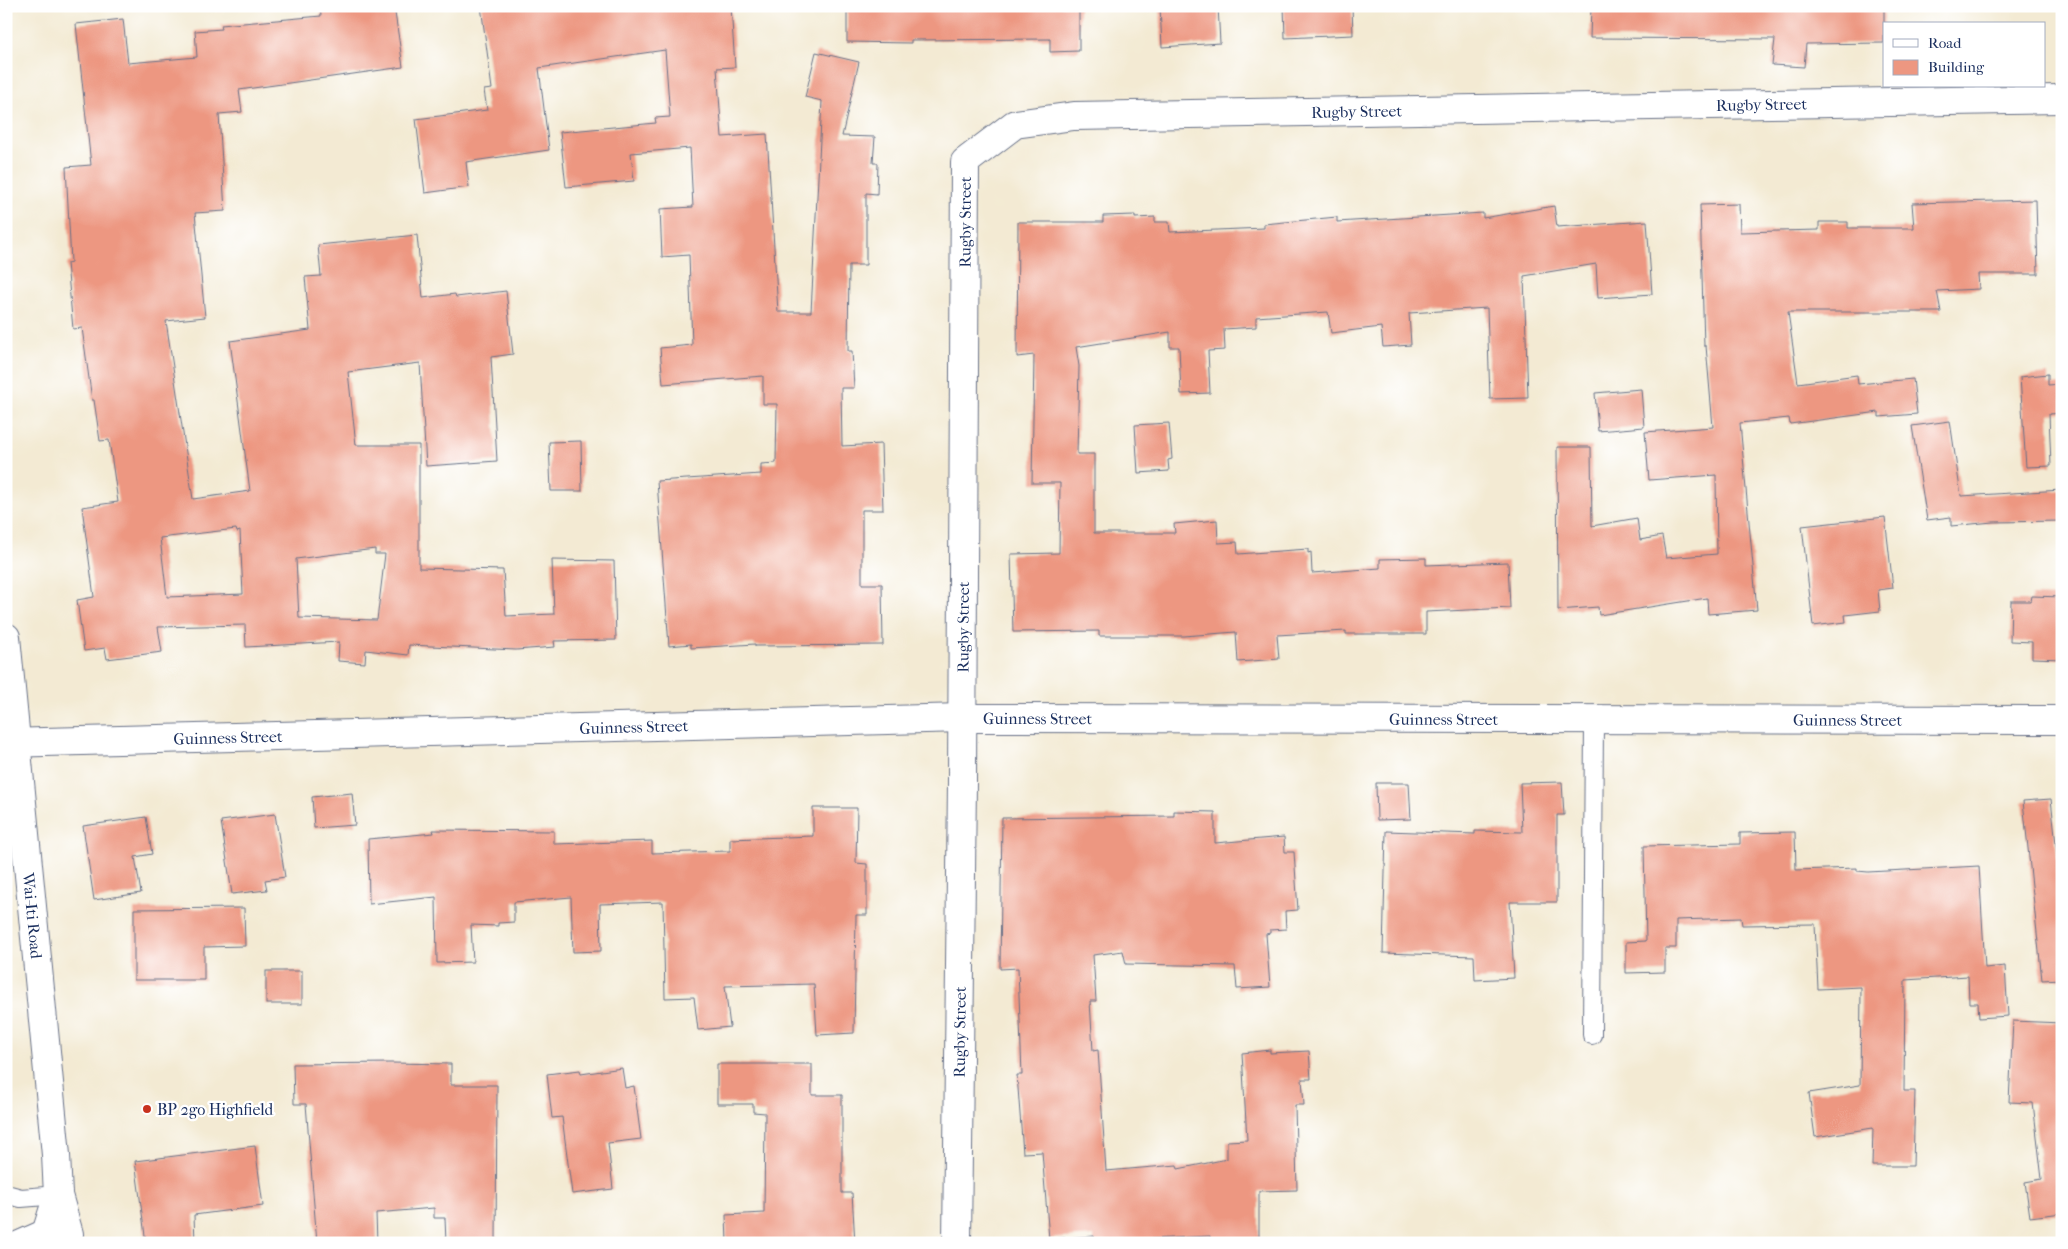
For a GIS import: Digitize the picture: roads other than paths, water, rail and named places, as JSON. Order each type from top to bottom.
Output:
[{"type":"street","name":"Rugby Street","points":[[957,1243],[965,162],[1015,124],[1074,116],[2062,99]]},
{"type":"street","name":"Wai-Iti Road","points":[[6,636],[11,743],[56,1155],[58,1195],[53,1238]]},
{"type":"street","name":"Guinness Street","points":[[11,743],[962,718],[2062,720]]},
{"type":"lane","points":[[1592,1035],[1594,719]]},
{"type":"lane","points":[[6,1194],[21,1198],[58,1195]]},
{"type":"lane","points":[[12,1243],[53,1238]]},
{"type":"place","name":"BP 2go Highfield","points":[[147,1109]]}]
